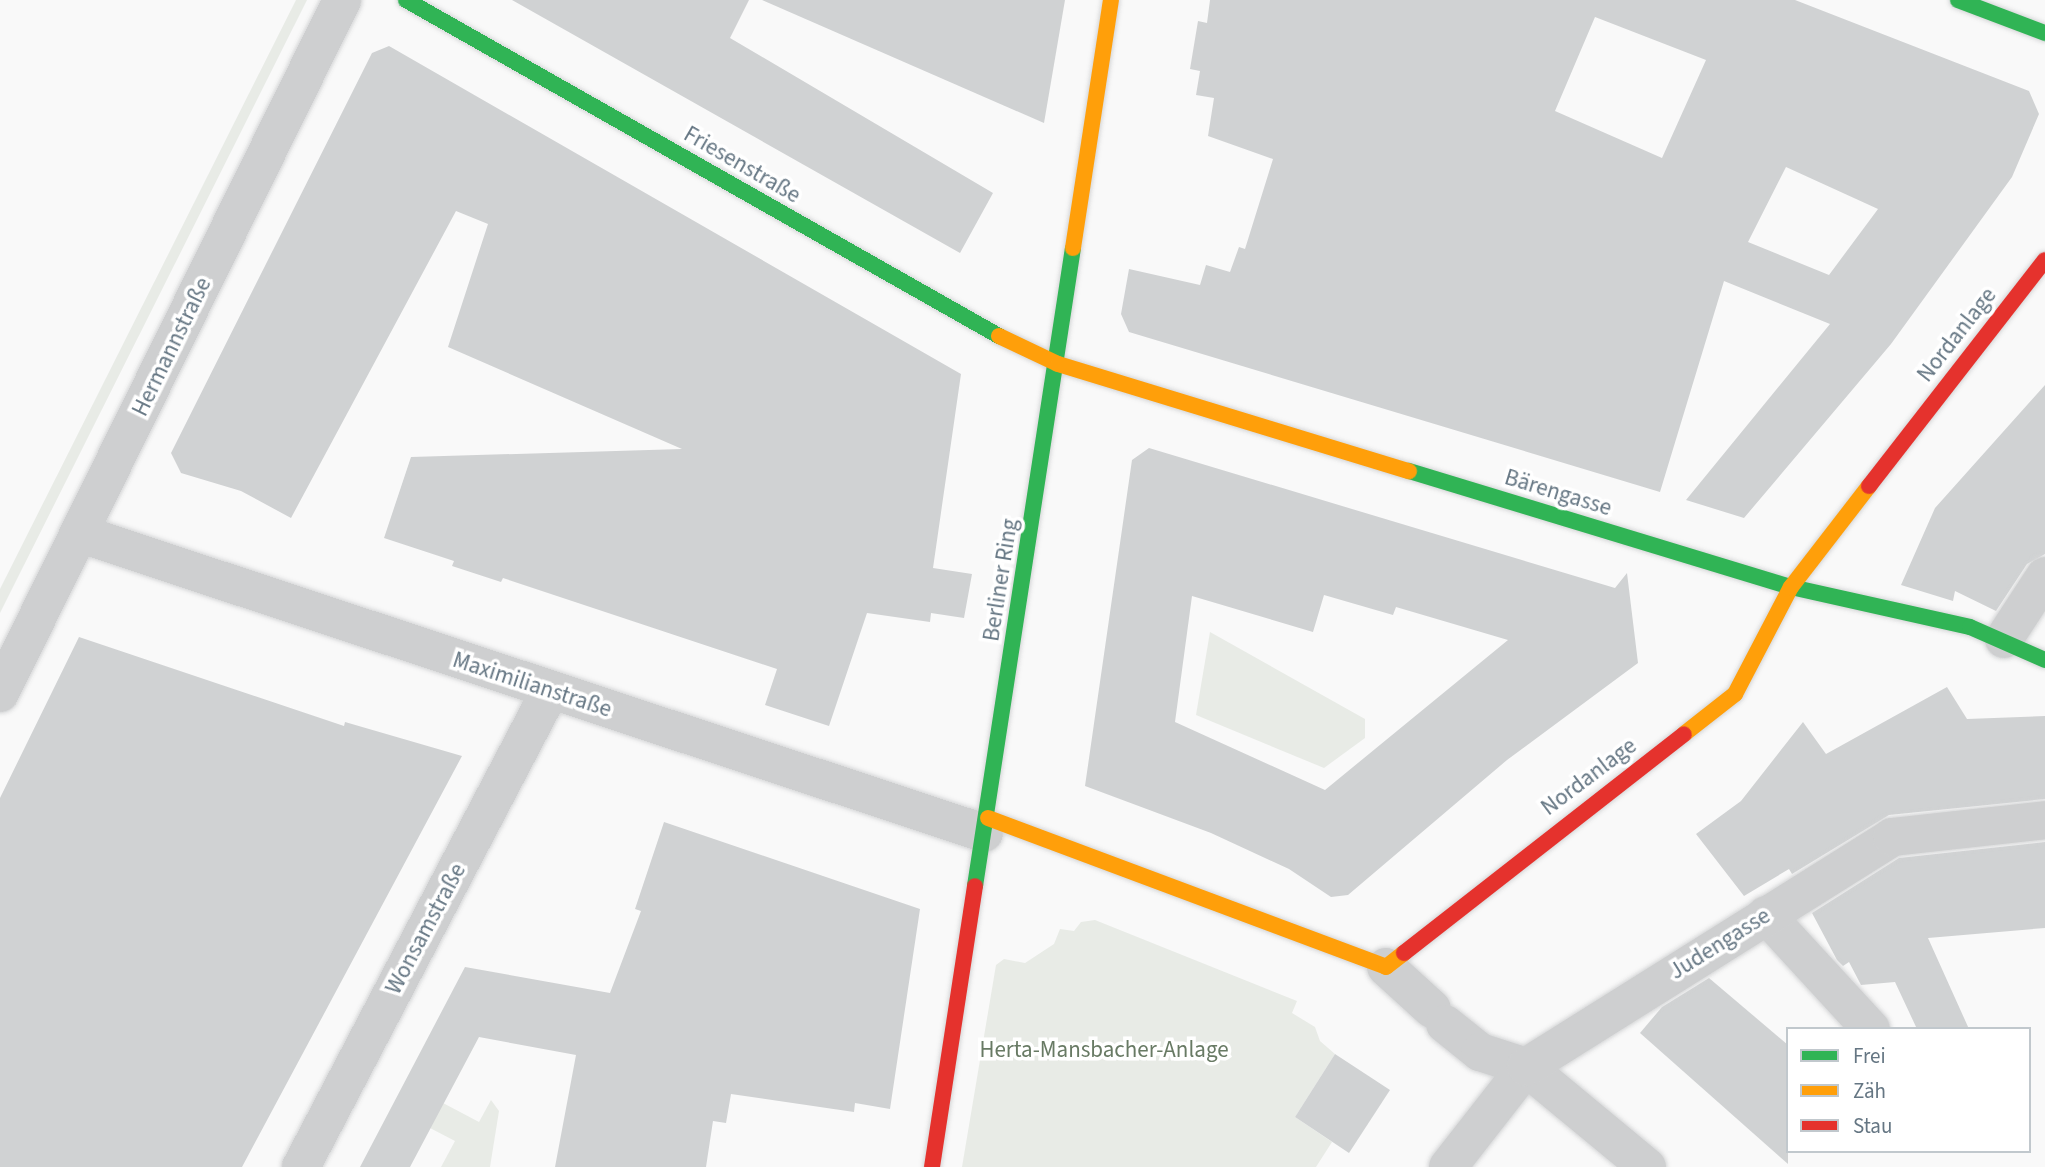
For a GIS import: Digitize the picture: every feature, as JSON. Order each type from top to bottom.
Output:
[{"type":"street","name":"Hermannstraße","points":[[0,693],[81,534],[342,0]]},
{"type":"street","name":"Friesenstraße","points":[[406,0],[992,333],[1058,364]]},
{"type":"street","name":"Berliner Ring","points":[[932,1167],[1058,364],[1111,0]]},
{"type":"street","points":[[1958,0],[2045,33]]},
{"type":"street","name":"Nordanlage","points":[[1386,967],[1735,694],[1791,587],[2045,260]]},
{"type":"street","name":"Bärengasse","points":[[1058,364],[1791,587],[1929,615],[2004,639],[2045,660]]},
{"type":"street","name":"Maximilianstraße","points":[[81,534],[550,691],[986,826]]},
{"type":"street","points":[[2004,639],[2045,576]]},
{"type":"street","name":"Wonsamstraße","points":[[301,1167],[550,691]]},
{"type":"street","name":"Judengasse","points":[[1448,1167],[1525,1067],[1892,837],[2045,820]]},
{"type":"street","points":[[986,826],[1386,967],[1480,1052],[1525,1067],[1647,1167]]},
{"type":"street","points":[[1766,915],[1869,1027]]},
{"type":"green space","points":[[296,0],[307,0],[0,613],[0,589]]},
{"type":"green space","points":[[1210,632],[1365,719],[1365,738],[1324,768],[1196,715]]},
{"type":"green space","name":"Herta-Mansbacher-Anlage","points":[[1095,920],[1297,1001],[1292,1013],[1315,1027],[1320,1041],[1335,1054],[1295,1117],[1332,1142],[1316,1167],[962,1167],[996,965],[1004,959],[1025,963],[1054,944],[1060,929],[1074,931],[1081,922]]},
{"type":"green space","points":[[491,1100],[499,1111],[490,1167],[441,1167],[455,1141],[430,1128],[443,1103],[479,1122]]},
{"type":"building","points":[[512,0],[749,0],[730,38],[993,193],[960,253]]},
{"type":"building","points":[[762,0],[1065,0],[1044,123]]},
{"type":"building","points":[[1210,0],[1795,0],[2029,91],[2039,114],[2012,177],[1891,344],[1744,518],[1686,500],[1830,324],[1724,281],[1660,492],[1129,332],[1121,314],[1129,269],[1200,285],[1206,265],[1230,272],[1239,247],[1245,249],[1273,159],[1208,136],[1214,98],[1196,95],[1200,71],[1190,69],[1198,21],[1207,23]],"holes":[[[1595,17],[1706,60],[1662,158],[1555,111]],[[1786,167],[1878,209],[1829,275],[1748,242]]]},
{"type":"building","points":[[389,46],[961,374],[933,568],[972,574],[964,618],[931,613],[930,622],[867,613],[829,726],[765,705],[777,669],[503,578],[501,582],[452,566],[454,561],[384,538],[411,457],[682,449],[448,347],[488,224],[456,211],[291,518],[241,491],[181,473],[171,453],[372,53]]},
{"type":"building","points":[[2045,385],[2045,554],[2027,564],[1996,611],[1955,591],[1953,601],[1901,585],[1935,508]]},
{"type":"building","points":[[1149,448],[1615,588],[1627,573],[1638,663],[1507,760],[1348,895],[1331,897],[1289,869],[1211,833],[1085,786],[1132,460]],"holes":[[[1324,595],[1393,615],[1396,607],[1508,640],[1325,790],[1175,722],[1192,596],[1313,632]]]},
{"type":"building","points":[[79,637],[344,726],[345,722],[462,756],[242,1167],[0,1167],[0,798]]},
{"type":"building","points":[[1947,687],[1967,719],[2045,716],[2045,799],[1889,815],[1792,874],[1789,869],[1744,896],[1696,834],[1741,801],[1803,722],[1826,754]]},
{"type":"building","points":[[664,822],[920,909],[890,1109],[855,1103],[854,1112],[731,1094],[726,1123],[713,1121],[706,1167],[555,1167],[576,1055],[479,1037],[410,1167],[360,1167],[465,967],[610,993],[641,911],[635,909]]},
{"type":"building","points":[[2045,842],[2045,928],[1928,938],[1968,1027],[1916,1027],[1895,982],[1861,985],[1849,962],[1843,966],[1837,960],[1812,913],[1899,858]]},
{"type":"building","points":[[1709,978],[1786,1043],[1788,1164],[1640,1033],[1662,1007]]},
{"type":"building","points":[[1335,1054],[1390,1090],[1349,1153],[1295,1117]]},
{"type":"traffic: fast","points":[[406,0],[999,336]]},
{"type":"traffic: fast","points":[[1958,0],[2045,33]]},
{"type":"traffic: fast","points":[[975,886],[1073,248]]},
{"type":"traffic: fast","points":[[1409,471],[1791,587],[1970,627],[2045,660]]},
{"type":"traffic: slow","points":[[1073,248],[1111,0]]},
{"type":"traffic: slow","points":[[999,336],[1058,364],[1409,471]]},
{"type":"traffic: slow","points":[[1684,734],[1735,694],[1791,587],[1869,486]]},
{"type":"traffic: slow","points":[[988,818],[1386,967],[1404,953]]},
{"type":"traffic: jam","points":[[1869,486],[2045,260]]},
{"type":"traffic: jam","points":[[1404,953],[1684,734]]},
{"type":"traffic: jam","points":[[932,1167],[975,886]]}]
